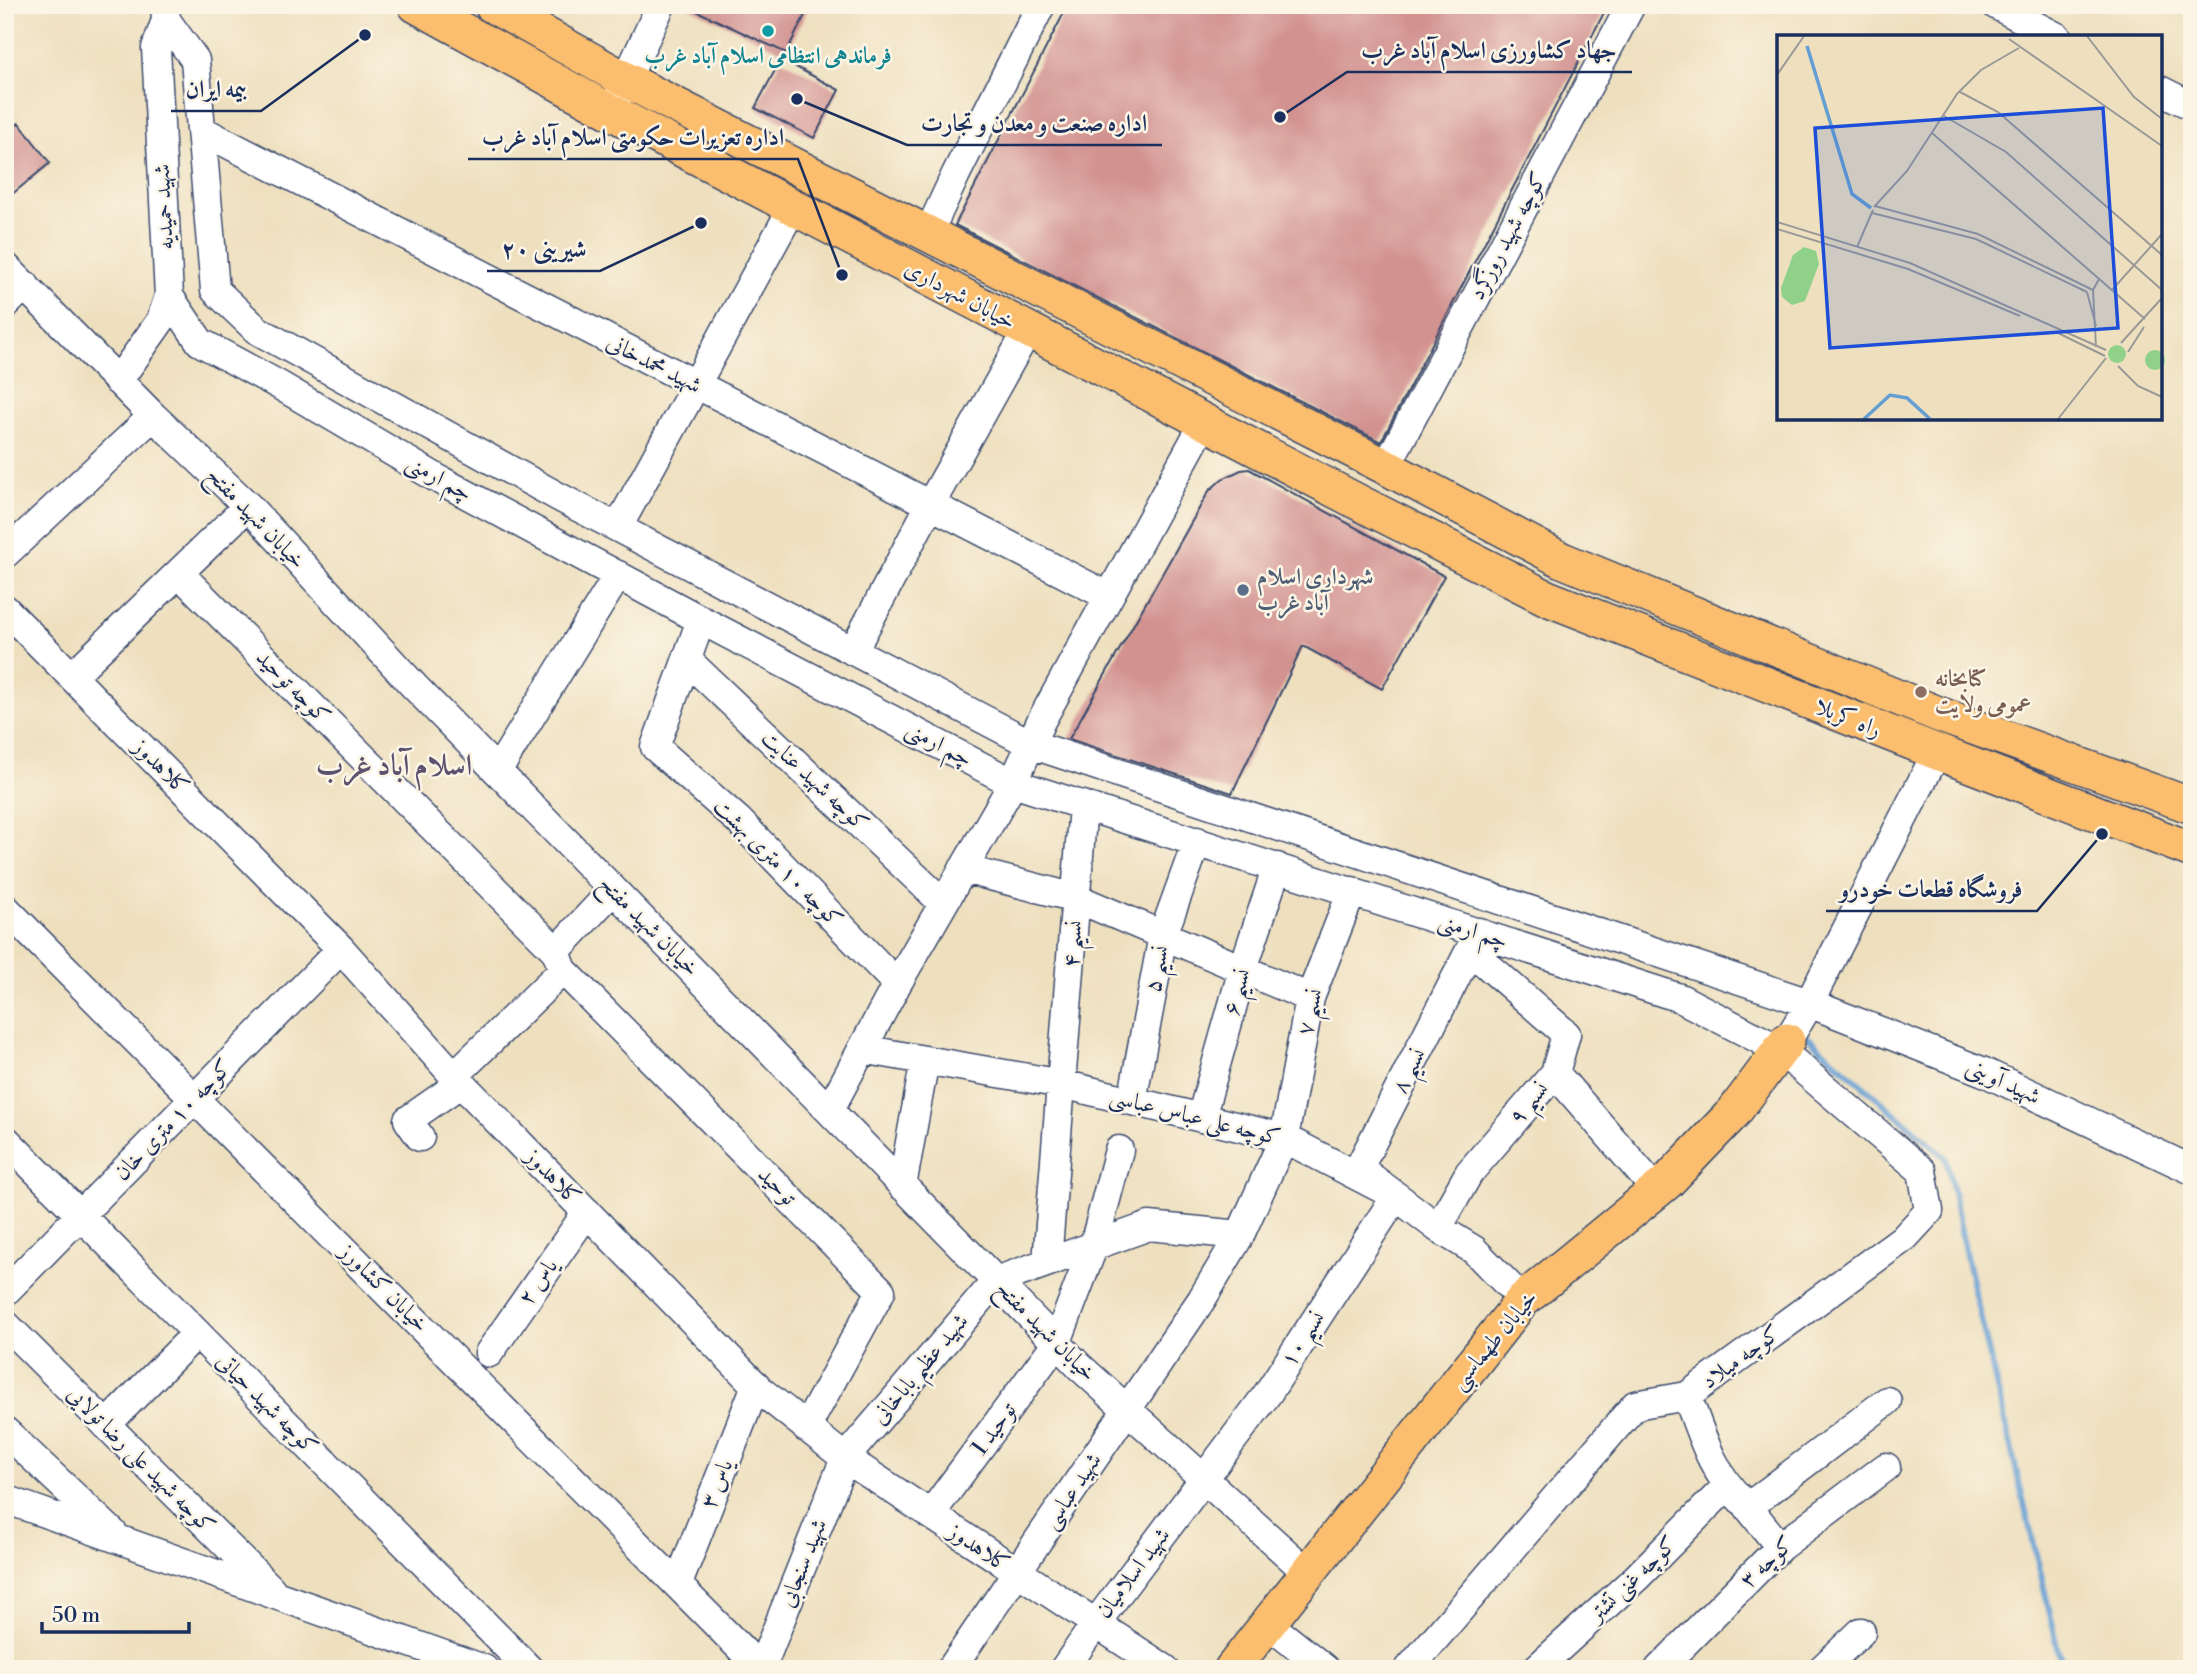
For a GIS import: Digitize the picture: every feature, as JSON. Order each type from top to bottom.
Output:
[{"type":"main road","name":"خیابان شهرداری","points":[[416,5],[611,112],[1508,578]]},
{"type":"main road","name":"خیابان شهرداری","points":[[492,5],[626,80],[1386,467],[1527,542]]},
{"type":"main road","points":[[1508,578],[1527,542]]},
{"type":"main road","name":"راه کربلا","points":[[1527,542],[1562,559],[1938,714],[2192,806]]},
{"type":"main road","name":"راه کربلا","points":[[1508,578],[1546,598],[1591,616],[2192,850]]},
{"type":"main road","points":[[1591,616],[1608,578]]},
{"type":"main road","name":"خیابان طهماسبی","points":[[1232,1669],[1523,1300],[1657,1191],[1734,1112],[1795,1027]]},
{"type":"street","points":[[611,112],[660,5]]},
{"type":"street","points":[[928,234],[1041,5]]},
{"type":"street","name":"کوچه شهید روزگرد","points":[[1386,467],[1631,5]]},
{"type":"street","points":[[1996,5],[2053,35]]},
{"type":"street","name":"شهید حمیدیه","points":[[165,13],[195,60],[215,290]]},
{"type":"street","name":"شهید حمیدیه","points":[[118,381],[161,320],[169,296],[156,48],[165,13]]},
{"type":"street","points":[[2162,91],[2192,106]]},
{"type":"street","name":"شهید محمدخانی","points":[[201,130],[1108,596]]},
{"type":"street","points":[[618,527],[793,207]]},
{"type":"street","name":"خیابان شهید مفتح","points":[[5,265],[153,416],[248,506],[414,686],[996,1281],[1126,1409],[1307,1572]]},
{"type":"street","points":[[5,305],[25,285]]},
{"type":"street","points":[[169,296],[215,290]]},
{"type":"street","name":"چم ارمنی","points":[[215,290],[257,330],[618,527],[1031,744],[1795,1027]]},
{"type":"street","name":"چم ارمنی","points":[[169,296],[200,342],[440,480],[1013,783],[1352,891],[1475,941],[1795,1027]]},
{"type":"street","points":[[853,651],[930,505],[1028,330]]},
{"type":"street","points":[[5,554],[153,416]]},
{"type":"street","points":[[830,1109],[897,984],[1013,783],[1041,721],[1205,421]]},
{"type":"street","points":[[72,676],[248,506]]},
{"type":"street","name":"کوچه توحید","points":[[179,573],[560,960]]},
{"type":"street","points":[[498,770],[618,575]]},
{"type":"street","name":"کلاهدوز","points":[[5,609],[341,949],[457,1080],[756,1385],[845,1458],[1165,1669]]},
{"type":"street","points":[[687,660],[701,620]]},
{"type":"street","name":"کوچه ۱۰ متری بهشت","points":[[687,660],[655,747],[739,821],[897,984]]},
{"type":"street","name":"کوچه شهید عنایت","points":[[687,660],[943,903]]},
{"type":"street","points":[[1795,1027],[1937,752]]},
{"type":"street","name":"نسیم ۴","points":[[1047,1262],[1083,805]]},
{"type":"street","name":"نسیم ۵","points":[[1132,1101],[1163,935],[1197,841]]},
{"type":"street","name":"نسیم ۶","points":[[1201,1118],[1243,969],[1277,867]]},
{"type":"street","points":[[963,869],[1076,898],[1310,998]]},
{"type":"street","points":[[420,1137],[408,1120],[457,1080],[560,960],[613,890]]},
{"type":"street","name":"نسیم ۷","points":[[1240,1235],[1284,1138],[1310,998],[1352,891]]},
{"type":"street","name":"خیابان کشاورز","points":[[5,908],[761,1669]]},
{"type":"street","points":[[1475,941],[1566,1034],[1555,1073]]},
{"type":"street","name":"نسیم ۸","points":[[1396,1196],[1359,1168],[1475,941]]},
{"type":"street","name":"کوچه ۱۰ متری خان","points":[[5,1292],[341,949]]},
{"type":"street","name":"توحید","points":[[560,960],[881,1291],[806,1428]]},
{"type":"street","name":"شهید آوینی","points":[[1795,1027],[1984,1072],[2192,1170]]},
{"type":"street","name":"کوچه میلاد","points":[[1409,1669],[1635,1405],[1687,1396],[1905,1237],[1929,1211],[1922,1171],[1795,1027]]},
{"type":"street","name":"کوچه علی عباس عباسی","points":[[862,1049],[1062,1084],[1284,1138],[1396,1196],[1438,1228],[1474,1250],[1523,1300]]},
{"type":"street","points":[[902,1186],[925,1060]]},
{"type":"street","name":"نسیم ۹","points":[[1438,1228],[1469,1173],[1555,1073],[1657,1191]]},
{"type":"street","name":"کوچه شهید حیاتی","points":[[5,1139],[529,1669]]},
{"type":"street","name":"توحید 1","points":[[930,1515],[1057,1342],[1094,1245],[1119,1150]]},
{"type":"street","name":"نسیم ۱۰","points":[[1203,1479],[1268,1394],[1396,1196]]},
{"type":"street","name":"یاس ۲","points":[[489,1353],[587,1212]]},
{"type":"street","points":[[996,1281],[1149,1226],[1240,1235]]},
{"type":"street","name":"شهید عباسی","points":[[951,1669],[1202,1299],[1240,1235]]},
{"type":"street","name":"شهید عظیم باباخانی","points":[[845,1458],[996,1281]]},
{"type":"street","name":"کوچه شهید علی رضا تولایی","points":[[5,1324],[278,1595]]},
{"type":"street","points":[[106,1425],[197,1333]]},
{"type":"street","name":"یاس ۳","points":[[678,1584],[756,1385]]},
{"type":"street","points":[[1687,1396],[1708,1453],[1727,1486],[1780,1547]]},
{"type":"street","points":[[1748,1507],[1887,1401]]},
{"type":"street","points":[[5,1431],[120,1539]]},
{"type":"street","name":"شهید سنجابی","points":[[761,1669],[845,1458]]},
{"type":"street","name":"کوچه ۳","points":[[1659,1669],[1780,1547],[1886,1467]]},
{"type":"street","points":[[5,1479],[52,1515]]},
{"type":"street","name":"شهید اسلامیان","points":[[1065,1669],[1203,1479]]},
{"type":"street","name":"کوچه غنی تشتر","points":[[1536,1669],[1637,1577],[1727,1486]]},
{"type":"street","points":[[5,1499],[484,1669]]},
{"type":"street","points":[[1267,1623],[1325,1669]]},
{"type":"street","points":[[1822,1669],[1861,1632]]},
{"type":"building","name":"فرماندهی انتظامی اسلام آباد غرب","points":[[684,5],[810,5],[786,53]]},
{"type":"building","points":[[1068,5],[1608,5],[1381,442],[955,225]]},
{"type":"building","points":[[781,59],[839,90],[814,138],[755,108]]},
{"type":"building","points":[[19,123],[50,163],[5,200],[5,135]]},
{"type":"building","name":"شهرداری اسلام آباد غرب","points":[[1249,469],[1444,576],[1382,689],[1303,646],[1232,793],[1069,739],[1209,491],[1222,479]]},
{"type":"waterway","points":[[1803,1033],[1946,1158],[1966,1256],[2063,1669]]},
{"type":"place","name":"فرماندهی انتظامی اسلام آباد غرب","points":[[768,31]]},
{"type":"place","name":"بیمه ایران","points":[[365,35]]},
{"type":"place","name":"اداره صنعت و معدن و تجارت","points":[[797,99]]},
{"type":"place","name":"جهاد کشاورزی اسلام آباد غرب","points":[[1280,117]]},
{"type":"place","name":"شیرینی ۲۰","points":[[701,223]]},
{"type":"place","name":"اداره تعزیرات حکومتی اسلام آباد غرب","points":[[842,275]]},
{"type":"place","name":"شهرداری اسلام آباد غرب","points":[[1243,590]]},
{"type":"place","name":"کتابخانه عمومی ولایت","points":[[1921,692]]},
{"type":"place","name":"فروشگاه قطعات خودرو","points":[[2102,834]]},
{"type":"district","name":"اسلام آباد غرب","points":[[394,766]]}]
